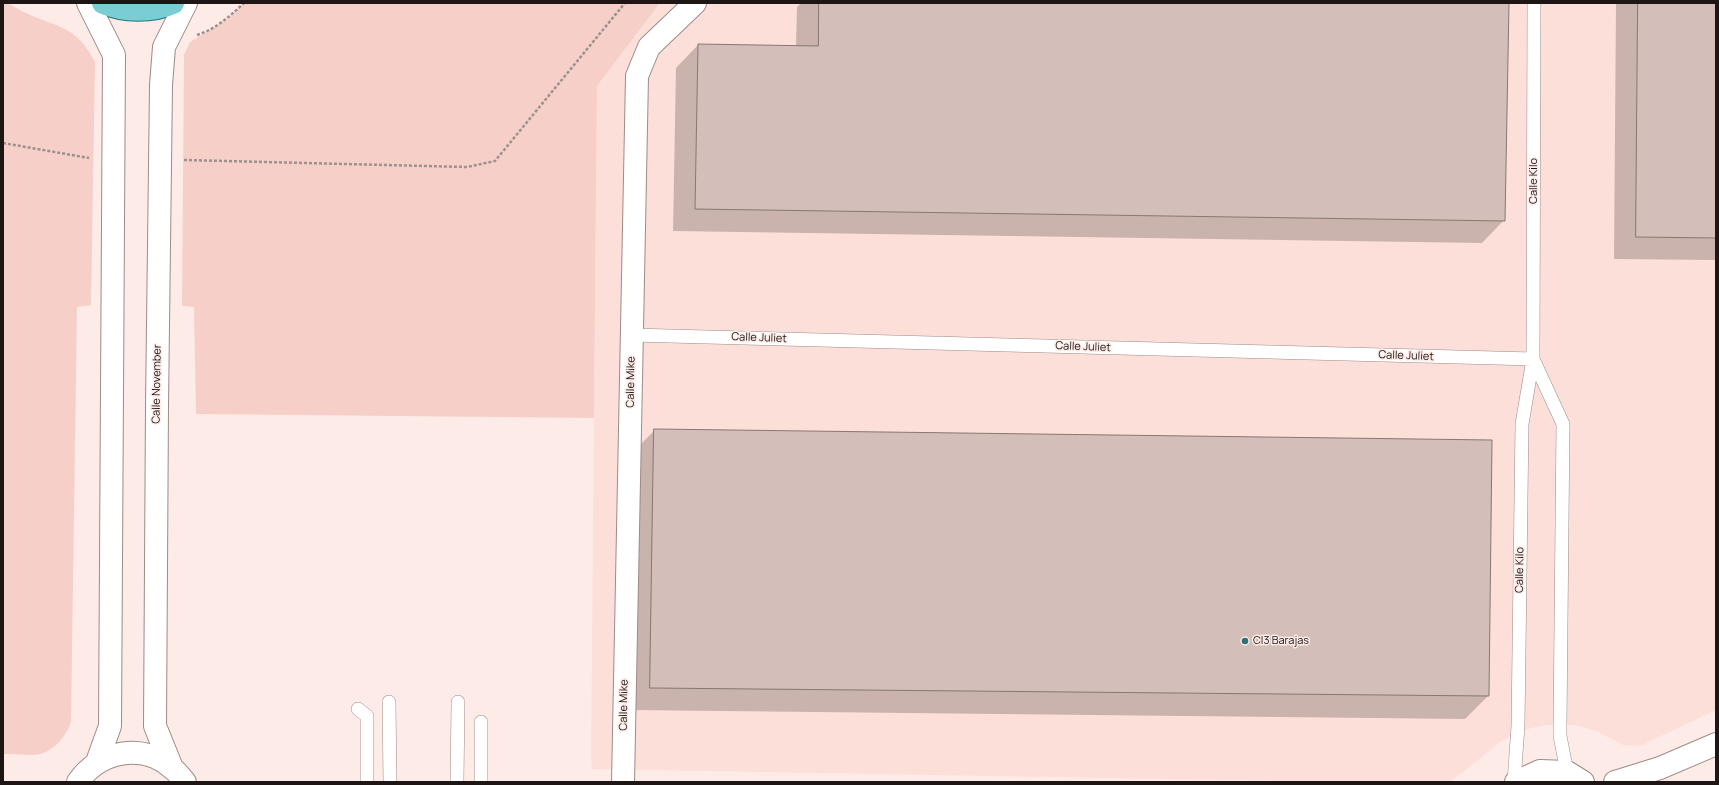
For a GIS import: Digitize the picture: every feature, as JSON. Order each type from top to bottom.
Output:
[{"type":"main road","points":[[103,3],[108,6],[135,10],[163,7],[173,3]]},
{"type":"street","points":[[88,3],[114,55],[110,726],[98,762]]},
{"type":"street","name":"Calle November","points":[[178,775],[155,726],[157,406],[161,85],[164,47],[186,3]]},
{"type":"street","name":"Calle Mike","points":[[623,782],[637,76],[648,47],[695,3]]},
{"type":"street","points":[[1615,782],[1660,768],[1716,744]]},
{"type":"street","points":[[78,782],[84,773],[98,762],[116,754],[136,752],[156,757],[178,775]]},
{"type":"street","points":[[1515,782],[1540,772],[1575,777]]},
{"type":"lane","name":"Calle Kilo","points":[[1515,782],[1518,726],[1522,424],[1533,359],[1534,3]]},
{"type":"lane","name":"Calle Juliet","points":[[632,335],[1533,359]]},
{"type":"lane","name":"Calle Kilo","points":[[1533,359],[1563,424],[1560,736],[1575,777]]},
{"type":"lane","points":[[389,702],[390,782]]},
{"type":"lane","points":[[457,782],[458,702]]},
{"type":"lane","points":[[358,709],[367,716],[367,782]]},
{"type":"lane","points":[[481,722],[481,782]]},
{"type":"path","points":[[194,36],[205,32],[228,19],[244,3]]},
{"type":"path","points":[[180,160],[467,167],[495,161],[625,3]]},
{"type":"path","points":[[3,143],[95,159]]},
{"type":"shaded area","points":[[3,3],[9,4],[23,12],[58,26],[74,35],[88,50],[95,62],[91,305],[77,307],[71,722],[63,737],[56,745],[46,752],[33,755],[3,754]]},
{"type":"shaded area","points":[[244,3],[660,3],[597,86],[594,418],[196,414],[194,307],[182,306],[184,55],[190,42],[228,19]]},
{"type":"shaded area","points":[[660,3],[1716,3],[1716,710],[1640,746],[1623,745],[1596,731],[1580,726],[1564,724],[1531,728],[1502,741],[1450,782],[1331,782],[592,769],[597,86]]},
{"type":"building","points":[[819,3],[1509,3],[1505,221],[695,209],[698,44],[818,46]]},
{"type":"building","points":[[1638,3],[1716,3],[1716,238],[1636,237]]},
{"type":"building","points":[[654,429],[1492,440],[1489,696],[650,688]]},
{"type":"place","name":"CI3 Barajas","points":[[1245,641]]}]
